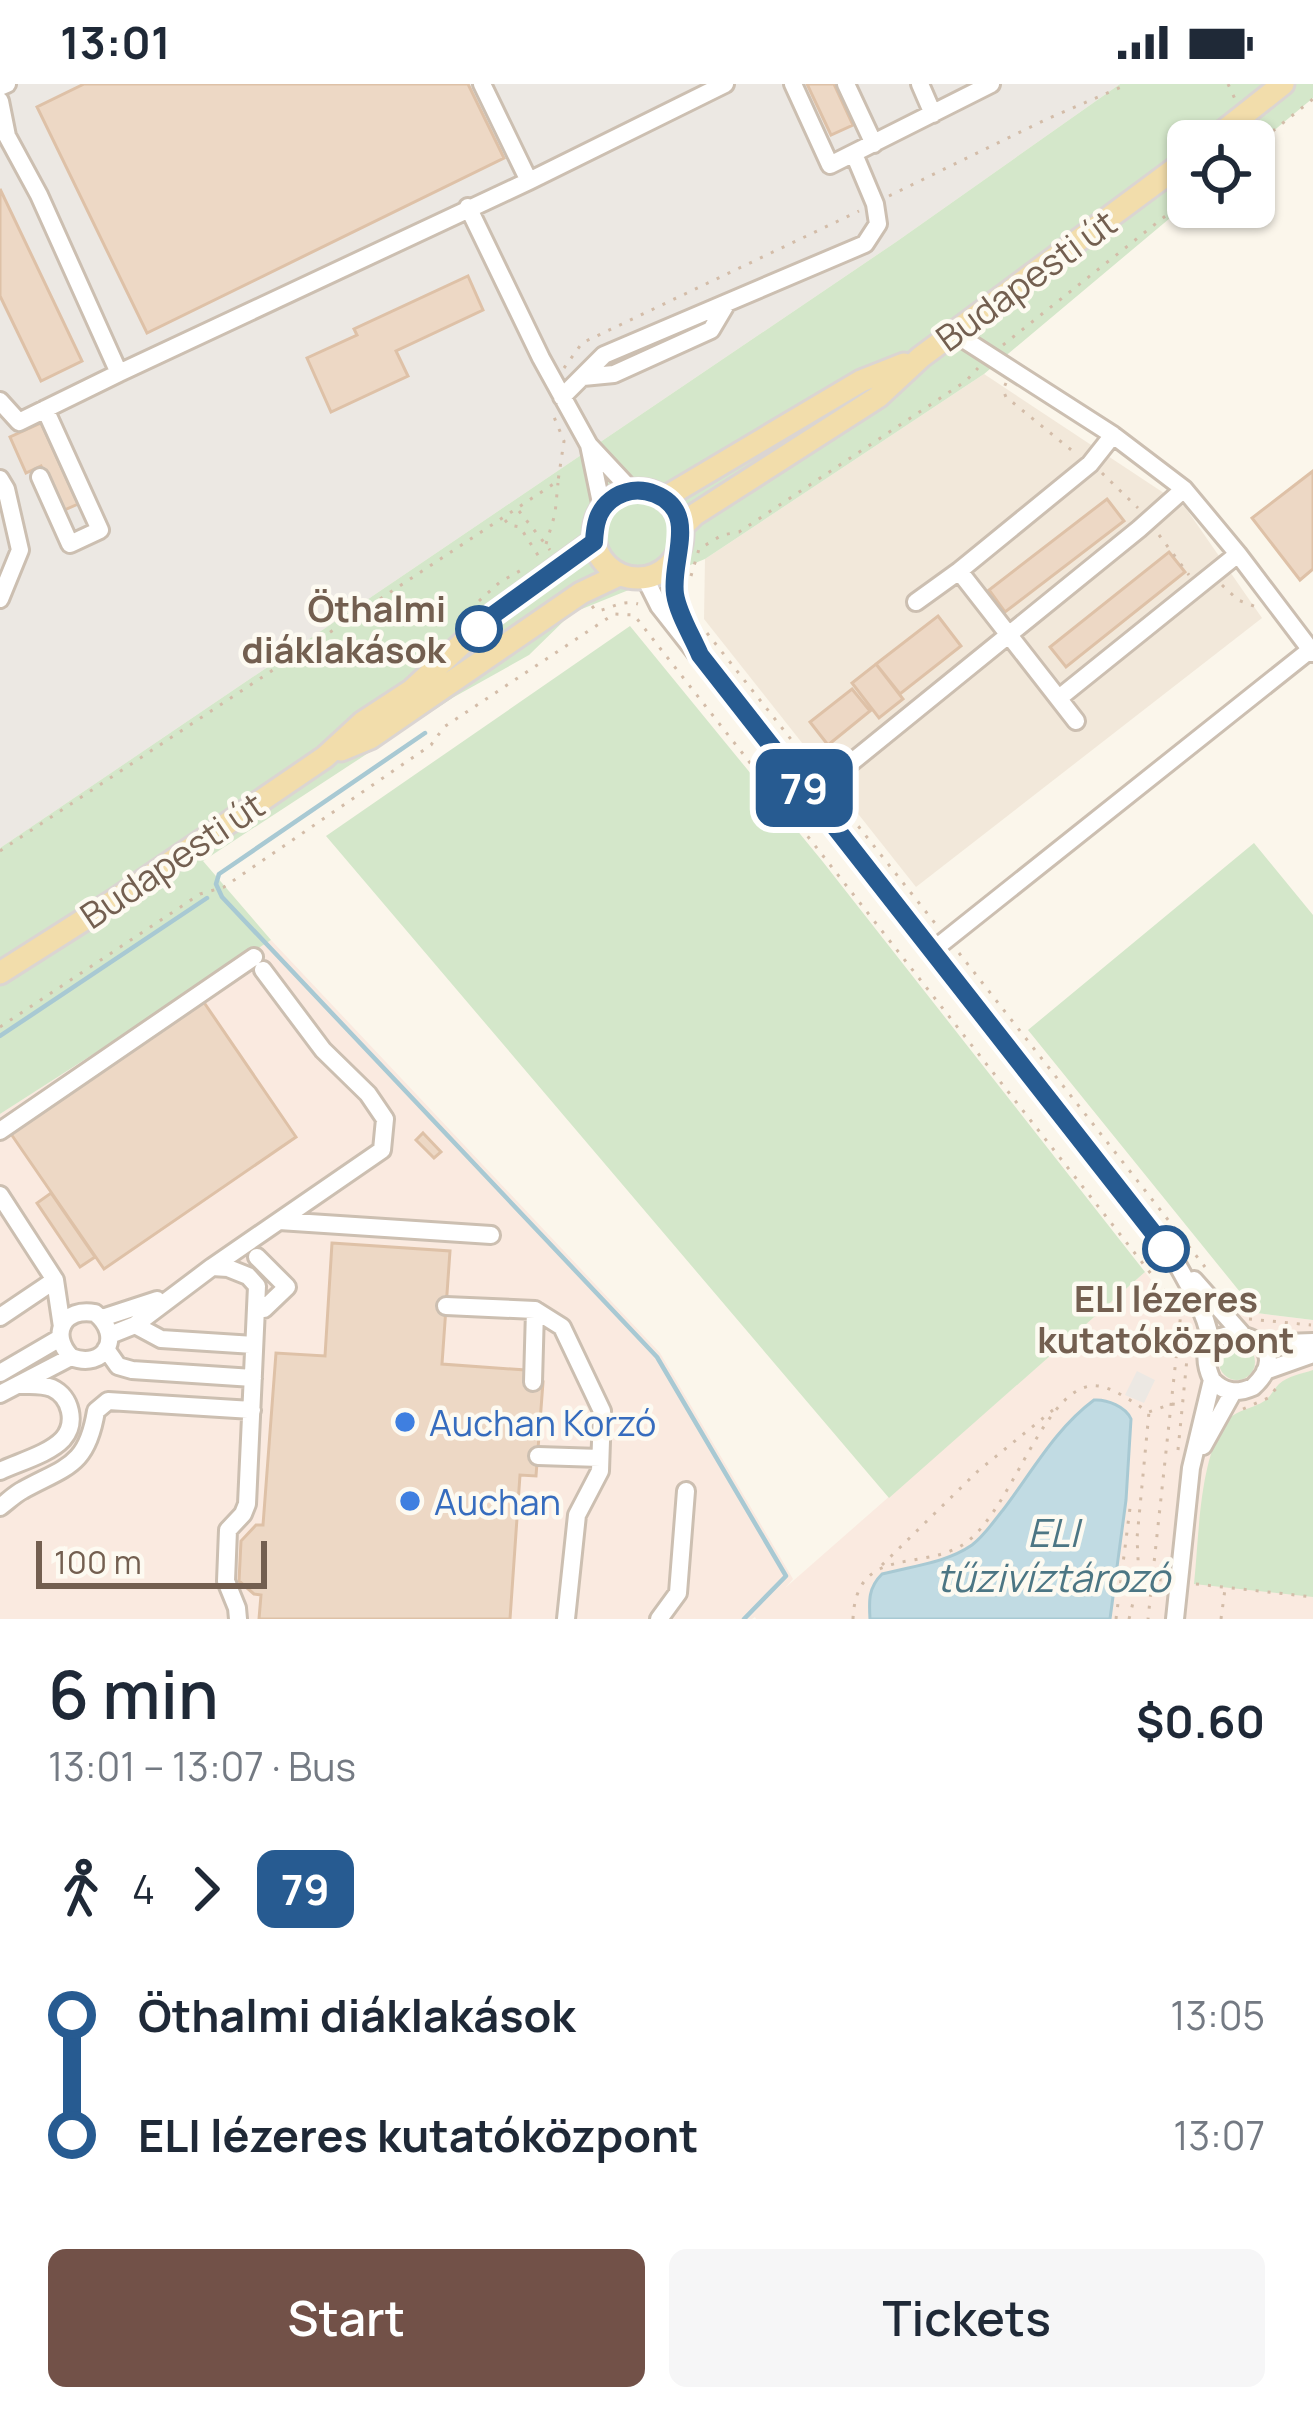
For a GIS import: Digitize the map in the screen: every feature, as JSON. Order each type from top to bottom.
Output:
[{"type":"main road","points":[[1238,120],[1283,84]]},
{"type":"main road","name":"Budapesti út","points":[[682,527],[878,397],[921,357],[1167,175]]},
{"type":"main road","name":"Budapesti út","points":[[664,498],[861,381],[921,357]]},
{"type":"main road","points":[[631,490],[664,498],[682,527],[683,566],[645,578],[619,574],[602,561],[594,542],[602,508],[631,490]]},
{"type":"main road","name":"Budapesti út","points":[[6,971],[325,757],[363,722],[412,691],[552,564],[594,542]]},
{"type":"main road","name":"Budapesti út","points":[[325,757],[370,738],[580,593],[619,574]]},
{"type":"street","points":[[482,84],[529,181]]},
{"type":"street","points":[[0,400],[19,422],[724,84]]},
{"type":"street","points":[[793,84],[830,165],[991,84]]},
{"type":"street","points":[[846,84],[874,144]]},
{"type":"street","points":[[920,84],[933,114]]},
{"type":"street","points":[[0,101],[8,136],[119,373]]},
{"type":"street","points":[[562,398],[604,355],[865,244],[878,224],[854,154]]},
{"type":"street","points":[[468,207],[589,445],[631,490]]},
{"type":"street","points":[[940,945],[1312,652],[1184,489],[1113,435],[954,333]]},
{"type":"street","points":[[40,477],[70,544],[100,530],[45,409]]},
{"type":"street","points":[[916,602],[1090,464],[1113,435]]},
{"type":"street","points":[[589,445],[602,508]]},
{"type":"street","points":[[0,478],[20,550],[0,599]]},
{"type":"street","points":[[818,790],[1184,489]]},
{"type":"street","points":[[1059,698],[1238,554]]},
{"type":"street","points":[[683,566],[675,598],[700,655]]},
{"type":"street","points":[[958,571],[1076,721]]},
{"type":"street","points":[[645,578],[658,606],[818,790],[940,945],[1177,1264],[1210,1334],[1207,1363],[1212,1379],[1191,1468],[1175,1619]]},
{"type":"street","points":[[0,1131],[258,964],[322,1050],[368,1094],[385,1119],[382,1150],[135,1325],[101,1328],[71,1315],[61,1333],[0,1373]]},
{"type":"street","points":[[0,1195],[55,1280],[74,1293],[101,1328],[118,1366],[253,1378]]},
{"type":"street","points":[[278,1221],[491,1235]]},
{"type":"street","points":[[238,1619],[226,1581],[228,1530],[247,1504],[256,1237]]},
{"type":"street","points":[[256,1308],[264,1309],[287,1286],[257,1257]]},
{"type":"street","points":[[1177,1264],[1264,1352],[1264,1371],[1253,1387],[1233,1392],[1212,1379]]},
{"type":"street","points":[[212,1267],[248,1276],[256,1286]]},
{"type":"street","points":[[0,1318],[55,1280]]},
{"type":"street","points":[[55,1280],[63,1349],[86,1361],[101,1355],[101,1328]]},
{"type":"street","points":[[101,1328],[170,1296]]},
{"type":"street","points":[[446,1306],[535,1310],[562,1328],[602,1411],[600,1471],[577,1515],[566,1619]]},
{"type":"street","points":[[533,1382],[535,1310]]},
{"type":"street","points":[[135,1325],[161,1340],[254,1345]]},
{"type":"street","points":[[1211,1347],[1243,1326]]},
{"type":"street","points":[[1259,1344],[1313,1342]]},
{"type":"street","points":[[1264,1371],[1313,1354]]},
{"type":"street","points":[[8,1390],[71,1357]]},
{"type":"street","points":[[0,1471],[57,1444],[70,1426],[68,1404],[54,1388],[40,1385],[8,1390]]},
{"type":"street","points":[[1191,1468],[1233,1392]]},
{"type":"street","points":[[0,1507],[77,1459],[92,1437],[96,1411],[109,1401],[252,1410]]},
{"type":"street","points":[[538,1456],[600,1458]]},
{"type":"street","points":[[659,1619],[678,1593],[686,1491]]},
{"type":"path","points":[[1275,129],[1313,99]]},
{"type":"path","points":[[683,566],[699,549],[722,535],[739,532],[966,381],[990,356],[1167,214]]},
{"type":"path","points":[[546,544],[558,482]]},
{"type":"path","points":[[0,851],[518,510],[546,544],[552,564]]},
{"type":"path","points":[[504,519],[520,527],[552,564]]},
{"type":"path","points":[[1212,576],[1238,599],[1270,613]]},
{"type":"path","points":[[482,598],[500,582]]},
{"type":"path","points":[[580,593],[596,610],[627,601],[640,604],[647,614]]},
{"type":"path","points":[[0,1028],[205,891],[224,887],[430,745],[444,727],[614,614],[634,614],[1181,1312],[1148,1619]]},
{"type":"path","points":[[709,636],[818,790],[1204,1265]]},
{"type":"path","points":[[521,658],[529,671]]},
{"type":"path","points":[[1178,1449],[1191,1321]]},
{"type":"path","points":[[1243,1326],[1313,1325]]},
{"type":"path","points":[[853,1619],[854,1602],[868,1578],[978,1472],[1055,1408],[1090,1386],[1114,1392],[1149,1412],[1183,1405]]},
{"type":"path","points":[[881,1566],[963,1545],[990,1519],[1055,1408]]},
{"type":"path","points":[[1129,1619],[1138,1578],[1149,1412]]},
{"type":"path","points":[[1117,1619],[1130,1508]]},
{"type":"path","points":[[1123,1575],[1313,1597]]},
{"type":"path","points":[[1221,1619],[1225,1587]]},
{"type":"shaded area","points":[[0,84],[1120,84],[896,242],[0,848]]},
{"type":"shaded area","points":[[984,374],[1185,507],[1262,618],[916,887],[704,619],[705,559]]},
{"type":"shaded area","points":[[271,940],[660,1353],[793,1579],[785,1588],[1145,1272],[1177,1312],[1257,1313],[1313,1320],[1313,1619],[0,1619],[0,1114]]},
{"type":"shaded area","points":[[1137,1371],[1155,1380],[1144,1403],[1125,1395]]},
{"type":"green space","points":[[1120,84],[1313,84],[1313,98],[1275,130],[1275,120],[1167,120],[1167,221],[984,374],[705,559],[572,613],[529,655],[454,697],[203,861],[271,940],[0,1114],[0,848],[896,242]]},
{"type":"green space","points":[[630,626],[823,862],[1145,1272],[889,1498],[326,836]]},
{"type":"green space","points":[[1254,843],[1313,915],[1313,1320],[1257,1313],[1028,1030]]},
{"type":"green space","points":[[1237,1344],[1250,1349],[1255,1362],[1250,1375],[1237,1380],[1224,1375],[1219,1362],[1224,1349]]},
{"type":"green space","points":[[1313,1370],[1313,1597],[1194,1584],[1202,1499],[1218,1436],[1231,1417],[1262,1402],[1286,1379]]},
{"type":"water","name":"ELI tűzivíztározó","points":[[1094,1400],[1116,1405],[1131,1419],[1110,1619],[870,1619],[872,1590],[882,1574],[940,1560],[972,1545],[1056,1438]]},
{"type":"building","points":[[84,84],[468,84],[504,158],[147,333],[37,107]]},
{"type":"building","points":[[807,84],[834,84],[853,125],[831,135]]},
{"type":"building","points":[[0,189],[82,361],[41,381],[0,296]]},
{"type":"building","points":[[468,276],[483,310],[396,351],[408,376],[331,412],[307,358],[357,335],[354,329]]},
{"type":"building","points":[[41,423],[78,504],[62,511],[41,466],[26,473],[10,437]]},
{"type":"building","points":[[1313,471],[1313,569],[1300,580],[1252,518]]},
{"type":"building","points":[[1107,499],[1124,521],[1005,612],[989,590]]},
{"type":"building","points":[[1169,552],[1185,572],[1066,667],[1050,647]]},
{"type":"building","points":[[938,616],[961,646],[900,694],[876,664]]},
{"type":"building","points":[[876,664],[903,699],[879,718],[852,683]]},
{"type":"building","points":[[852,689],[870,711],[828,745],[810,722]]},
{"type":"building","points":[[203,1001],[296,1137],[104,1269],[11,1134]]},
{"type":"building","points":[[423,1133],[441,1152],[434,1158],[416,1140]]},
{"type":"building","points":[[51,1193],[95,1257],[80,1267],[37,1203]]},
{"type":"building","name":"Auchan Korzó","points":[[332,1243],[450,1251],[442,1364],[525,1370],[524,1381],[543,1382],[536,1476],[520,1475],[510,1619],[259,1619],[261,1595],[239,1581],[241,1541],[256,1525],[263,1525],[276,1353],[325,1356]]},
{"type":"waterway","points":[[425,733],[219,874],[216,884],[222,897],[657,1357],[786,1576],[744,1619]]},
{"type":"waterway","points":[[0,1036],[207,898]]},
{"type":"bus line","name":"79","points":[[479,629],[594,542],[602,508],[615,496],[631,490],[664,498],[682,527],[674,560],[675,598],[700,655],[1166,1249]]},
{"type":"place","name":"Öthalmi diáklakások","points":[[479,629]]},
{"type":"place","name":"ELI lézeres kutatóközpont","points":[[1166,1249]]},
{"type":"place","name":"Auchan Korzó","points":[[405,1422]]},
{"type":"place","name":"Auchan","points":[[410,1501]]}]
